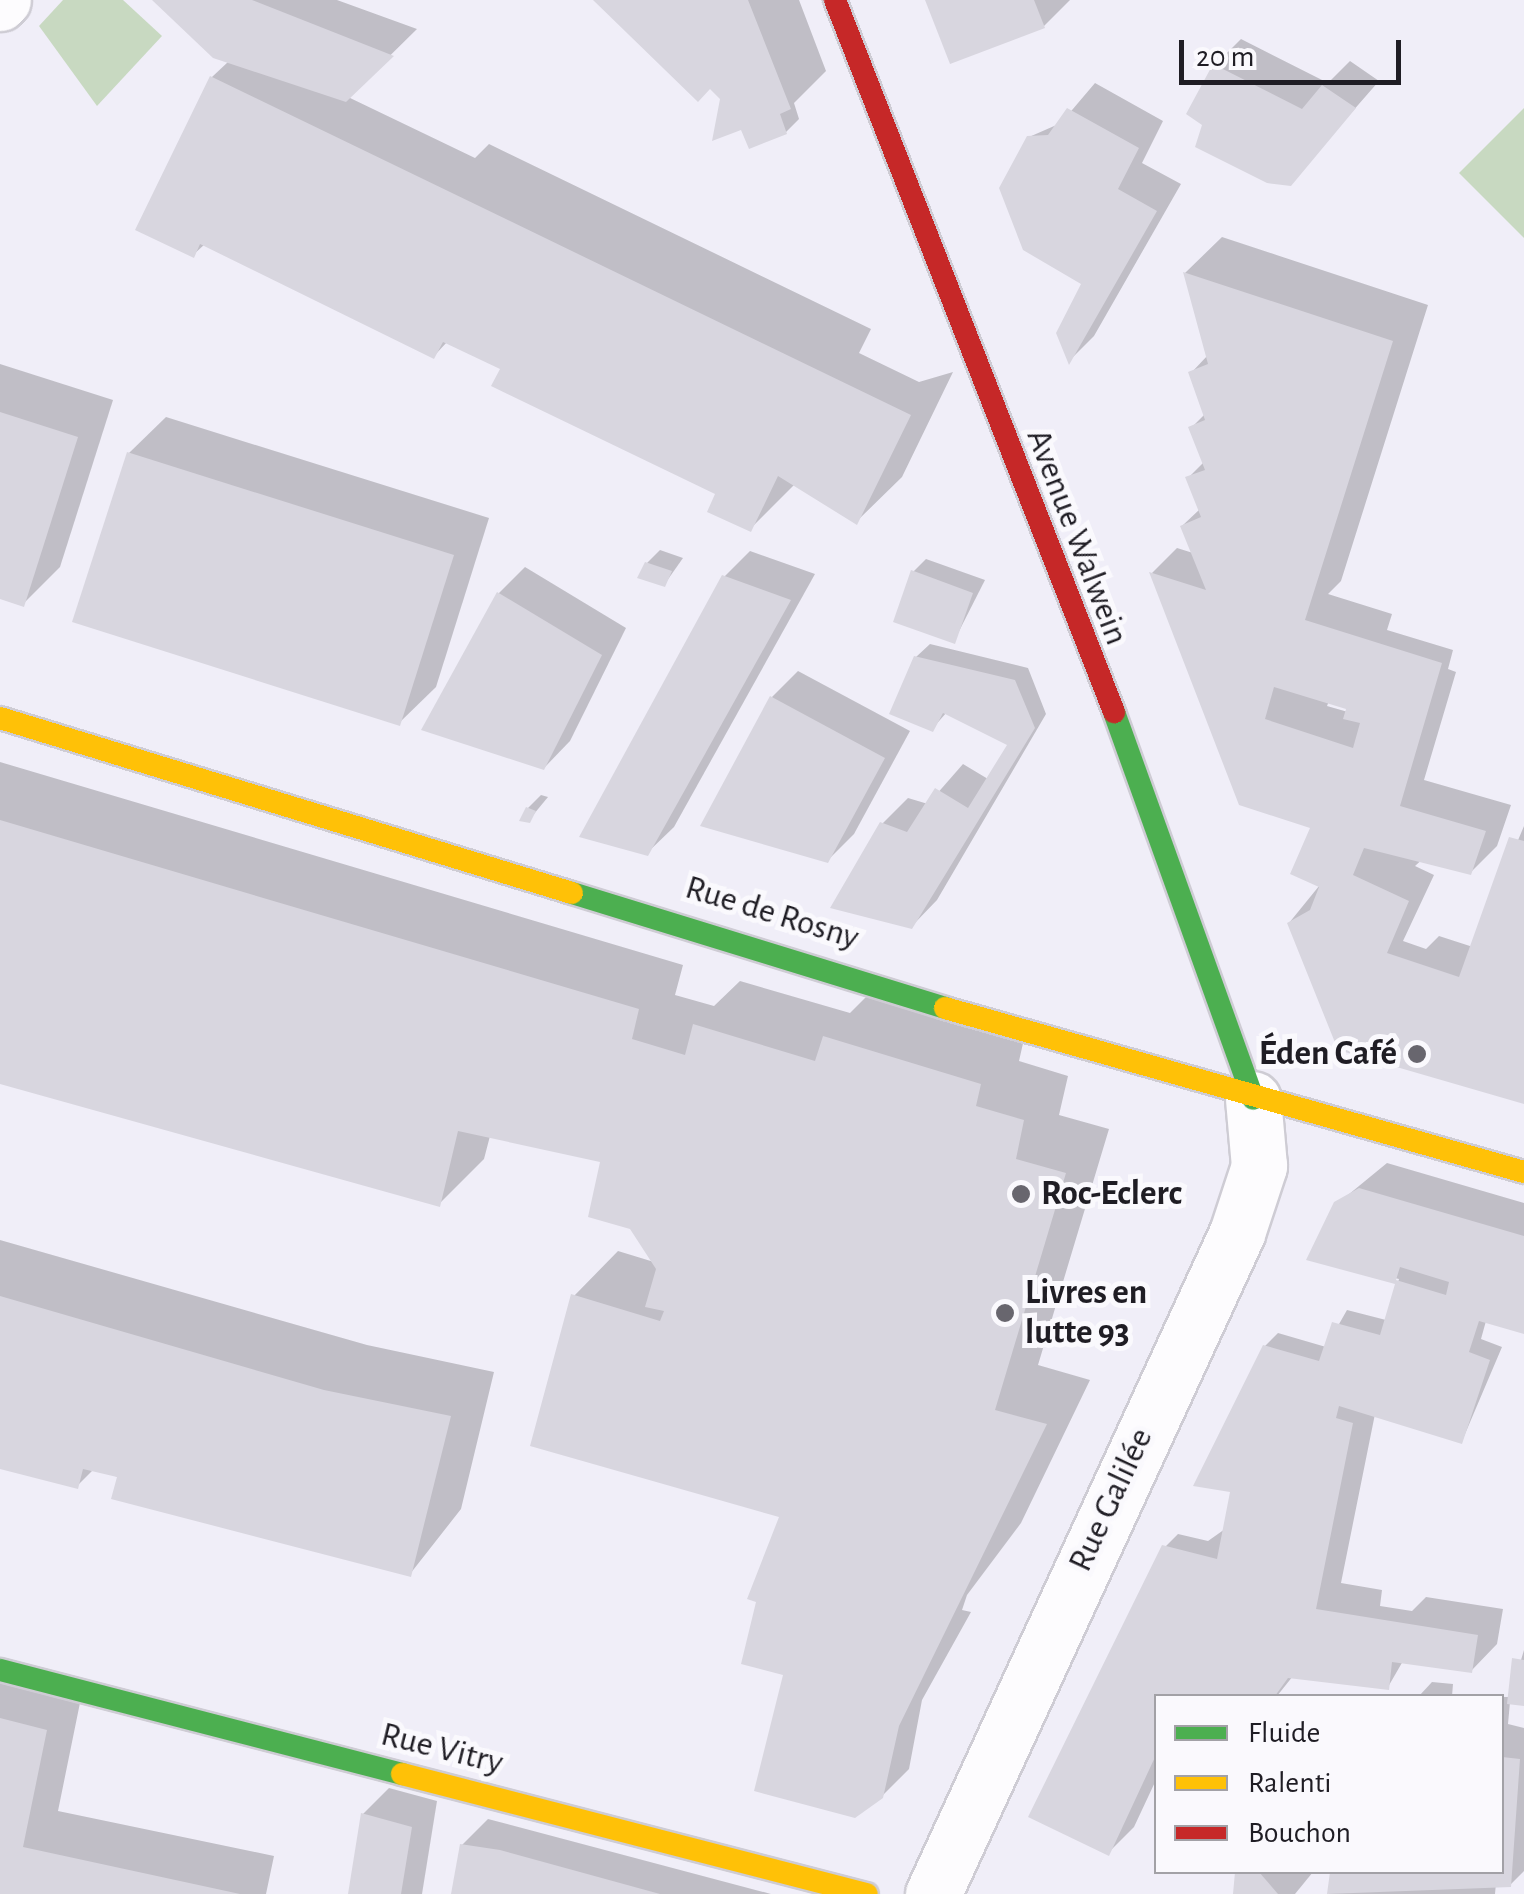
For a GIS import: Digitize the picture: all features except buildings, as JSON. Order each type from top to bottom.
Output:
[{"type":"main road","name":"Avenue Walwein","points":[[834,0],[1202,938],[1253,1099]]},
{"type":"main road","name":"Rue de Rosny","points":[[0,718],[1253,1099],[1524,1172]]},
{"type":"main road","name":"Rue Vitry","points":[[0,1670],[866,1894]]},
{"type":"street","name":"Rue Galilée","points":[[933,1894],[1237,1233],[1259,1166],[1253,1099]]},
{"type":"green space","points":[[63,0],[123,0],[162,36],[97,106],[39,26]]},
{"type":"green space","points":[[1524,108],[1524,238],[1459,173]]},
{"type":"traffic: fast","points":[[1114,712],[1253,1099]]},
{"type":"traffic: fast","points":[[572,893],[945,1008]]},
{"type":"traffic: fast","points":[[0,1670],[402,1774]]},
{"type":"traffic: slow","points":[[0,718],[572,893]]},
{"type":"traffic: slow","points":[[945,1008],[1524,1172]]},
{"type":"traffic: slow","points":[[402,1774],[867,1894]]},
{"type":"traffic: jam","points":[[835,0],[1114,712]]},
{"type":"place","name":"Éden Café","points":[[1417,1054]]},
{"type":"place","name":"Roc-Eclerc","points":[[1021,1194]]},
{"type":"place","name":"Livres en lutte 93","points":[[1005,1313]]}]
